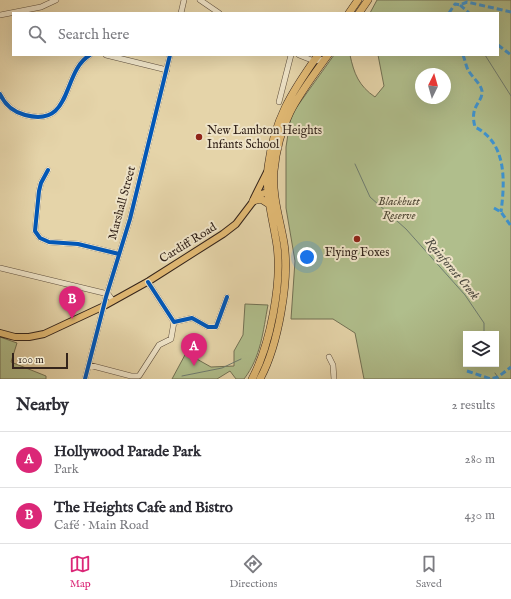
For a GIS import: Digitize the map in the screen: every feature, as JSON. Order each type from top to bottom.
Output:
[{"type":"highway","points":[[350,12],[358,0]]},
{"type":"highway","points":[[360,12],[368,0]]},
{"type":"highway","points":[[260,379],[274,343],[286,271],[284,243],[271,191],[268,168],[276,127],[283,110],[292,93],[317,56]]},
{"type":"highway","points":[[252,379],[267,343],[278,276],[277,245],[269,204],[276,158],[284,124],[298,97],[326,57]]},
{"type":"highway","points":[[253,201],[261,199],[269,204]]},
{"type":"main road","points":[[253,201],[268,168]]},
{"type":"main road","name":"Cardiff Road","points":[[0,333],[15,337],[29,337],[44,334],[114,301],[148,282],[231,228],[261,193],[271,191]]},
{"type":"street","points":[[13,12],[40,6],[56,0]]},
{"type":"street","points":[[181,12],[184,0]]},
{"type":"street","points":[[200,0],[218,12]]},
{"type":"street","points":[[0,15],[12,12]]},
{"type":"street","points":[[0,94],[2,103],[25,115],[36,117],[52,114],[61,105],[79,64],[89,56]]},
{"type":"street","points":[[113,56],[167,70]]},
{"type":"street","name":"Marshall Street","points":[[85,379],[106,297],[130,219],[170,56]]},
{"type":"street","points":[[279,102],[291,56]]},
{"type":"street","points":[[302,56],[314,61],[326,57]]},
{"type":"street","points":[[48,170],[41,183],[39,192],[35,230],[40,238],[49,242],[78,244],[119,254]]},
{"type":"street","points":[[0,268],[108,294],[114,301]]},
{"type":"street","points":[[89,365],[131,376],[140,376],[159,345],[171,339],[174,322],[148,282]]},
{"type":"street","points":[[174,322],[192,318],[208,327],[216,327],[227,297]]},
{"type":"street","points":[[329,357],[333,365],[334,379]]},
{"type":"green space","name":"Blackbutt Reserve","points":[[377,0],[511,0],[511,379],[364,379],[355,333],[333,319],[291,319],[295,261],[286,208],[286,147],[291,115],[333,56],[350,56],[353,68],[361,84],[375,97],[384,86],[378,56],[499,56],[499,12],[371,12]]},
{"type":"green space","points":[[245,304],[268,305],[258,353],[250,371],[244,379],[236,379],[230,371],[217,379],[172,379],[186,353],[211,367],[234,366],[234,351],[243,335]]},
{"type":"green space","points":[[0,337],[17,343],[11,362],[46,376],[46,379],[0,379]]},
{"type":"waterway","points":[[486,56],[511,96]]},
{"type":"waterway","name":"Rainforest Creek","points":[[355,164],[370,197],[406,229],[465,295],[484,323],[484,331]]},
{"type":"waterway","points":[[182,376],[222,368],[241,359]]},
{"type":"waterway","name":"Rainforest Creek","points":[[495,373],[499,379]]},
{"type":"marked path","points":[[450,12],[455,4],[460,5],[467,2],[511,12]]},
{"type":"marked path","points":[[460,5],[468,12]]},
{"type":"marked path","points":[[499,46],[511,55]]},
{"type":"marked path","points":[[463,56],[468,70],[482,91],[482,95],[474,114],[475,127],[485,134],[493,143],[502,164],[503,188],[501,212]]},
{"type":"marked path","points":[[494,208],[501,212],[511,226]]},
{"type":"marked path","points":[[467,371],[491,379],[498,377],[511,367]]},
{"type":"cycle path","points":[[0,94],[7,105],[21,114],[41,117],[52,114],[65,96],[74,73],[81,63],[89,56]]},
{"type":"cycle path","points":[[85,379],[106,297],[130,219],[170,56]]},
{"type":"cycle path","points":[[48,170],[41,183],[39,191],[35,231],[40,238],[49,242],[78,244],[119,254]]},
{"type":"cycle path","points":[[148,282],[174,322],[192,318],[208,327],[216,327],[227,297]]},
{"type":"place","name":"New Lambton Heights Infants School","points":[[199,137]]},
{"type":"place","name":"Flying Foxes","points":[[357,239]]},
{"type":"place","name":"The Heights Cafe and Bistro","points":[[72,319]]},
{"type":"place","name":"Hollywood Parade Park","points":[[194,366]]}]
